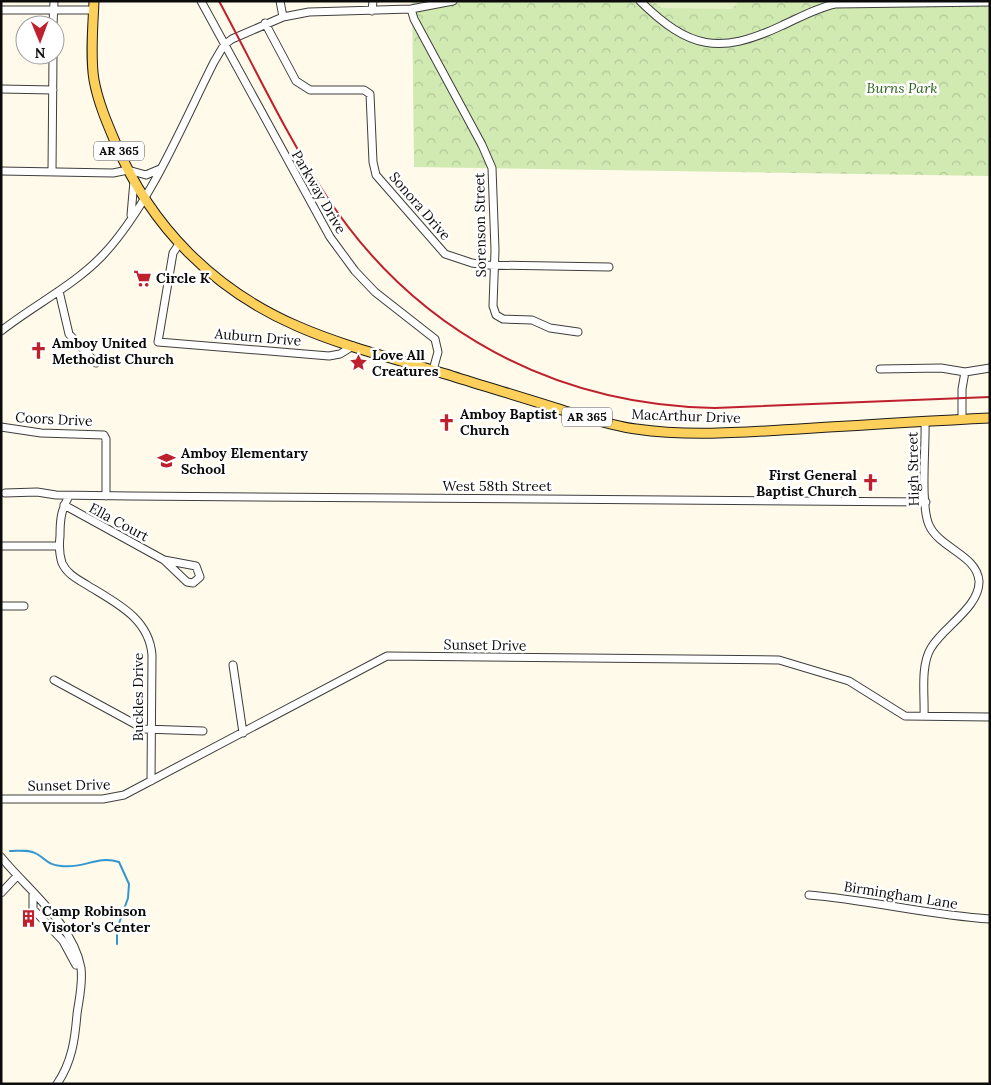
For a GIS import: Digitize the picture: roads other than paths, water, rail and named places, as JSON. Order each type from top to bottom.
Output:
[{"type":"main road","name":"MacArthur Drive","points":[[94,5],[94,76],[106,120],[128,170],[144,198],[179,244],[214,276],[262,309],[298,327],[353,346],[636,430],[741,432],[990,418]]},
{"type":"street","name":"Parkway Drive","points":[[201,1],[315,213],[344,257],[376,292],[435,339],[438,352],[433,370]]},
{"type":"street","points":[[280,1],[283,17]]},
{"type":"street","points":[[372,11],[373,1]]},
{"type":"street","points":[[3,327],[59,291],[103,255],[120,236],[144,198],[224,45],[265,23],[309,12],[411,9],[454,1]]},
{"type":"street","points":[[640,1],[660,20],[678,33],[697,41],[716,44],[748,40],[820,8],[835,4],[990,2]]},
{"type":"street","points":[[1,10],[54,5],[94,5]]},
{"type":"street","name":"Sorenson Street","points":[[411,9],[414,20],[482,145],[492,168],[493,306],[496,315],[502,319],[532,320],[550,328],[578,332]]},
{"type":"street","name":"Sonora Drive","points":[[265,23],[301,87],[310,90],[364,90],[370,94],[375,172],[436,244],[451,257],[472,263],[494,265],[609,267]]},
{"type":"street","points":[[214,62],[232,59]]},
{"type":"street","points":[[52,171],[53,65]]},
{"type":"street","points":[[1,89],[53,90]]},
{"type":"street","points":[[1,171],[113,173],[128,170],[146,175],[160,168]]},
{"type":"street","points":[[130,218],[134,181]]},
{"type":"street","name":"Auburn Drive","points":[[179,244],[173,253],[158,342],[329,356],[340,354],[353,346]]},
{"type":"street","points":[[59,291],[69,334],[96,363]]},
{"type":"street","points":[[880,369],[941,368],[965,372],[990,368]]},
{"type":"street","points":[[962,419],[962,389],[965,372]]},
{"type":"street","name":"High Street","points":[[924,716],[927,656],[936,641],[971,602],[978,590],[979,582],[971,564],[942,542],[931,529],[928,522],[925,422]]},
{"type":"street","name":"Coors Drive","points":[[1,427],[41,433],[104,434],[106,439],[106,496]]},
{"type":"street","name":"West 58th Street","points":[[5,493],[37,492],[69,496],[926,502]]},
{"type":"street","points":[[64,505],[69,496]]},
{"type":"street","name":"Buckles Drive","points":[[64,505],[60,518],[59,546],[62,561],[71,575],[131,613],[146,632],[152,655],[151,781]]},
{"type":"street","name":"Ella Court","points":[[64,505],[164,560],[187,582],[193,583],[200,576],[196,566],[164,560]]},
{"type":"street","points":[[1,546],[59,546]]},
{"type":"street","points":[[1,606],[24,606]]},
{"type":"street","name":"Sunset Drive","points":[[1,799],[108,799],[124,794],[387,656],[779,660],[849,681],[900,714],[990,717]]},
{"type":"street","points":[[233,665],[243,732]]},
{"type":"street","points":[[54,680],[144,729],[203,731]]},
{"type":"street","points":[[1,857],[61,924],[78,958],[82,981],[72,1055],[57,1084]]},
{"type":"street","points":[[1,893],[17,876]]},
{"type":"street","points":[[33,894],[33,909],[63,941],[76,964],[78,980],[75,1014],[76,1026]]},
{"type":"street","name":"Birmingham Lane","points":[[809,895],[872,902],[949,916],[990,919]]},
{"type":"waterway","points":[[10,851],[31,851],[50,863],[61,866],[77,866],[104,860],[119,862],[129,884],[128,898],[117,929],[117,944]]},
{"type":"railway","points":[[219,1],[312,173],[327,197],[362,244],[402,286],[446,322],[494,352],[545,375],[599,393],[656,404],[715,408],[990,397]]},
{"type":"place","name":"Circle K","points":[[142,278]]},
{"type":"place","name":"Amboy United Methodist Church","points":[[38,351]]},
{"type":"place","name":"Love All Creatures","points":[[358,363]]},
{"type":"place","name":"Amboy Baptist Church","points":[[446,422]]},
{"type":"place","name":"Amboy Elementary School","points":[[167,461]]},
{"type":"place","name":"First General Baptist Church","points":[[871,483]]},
{"type":"place","name":"Camp Robinson Visotor's Center","points":[[28,919]]},
{"type":"park label","name":"Burns Park","points":[[902,88]]}]
